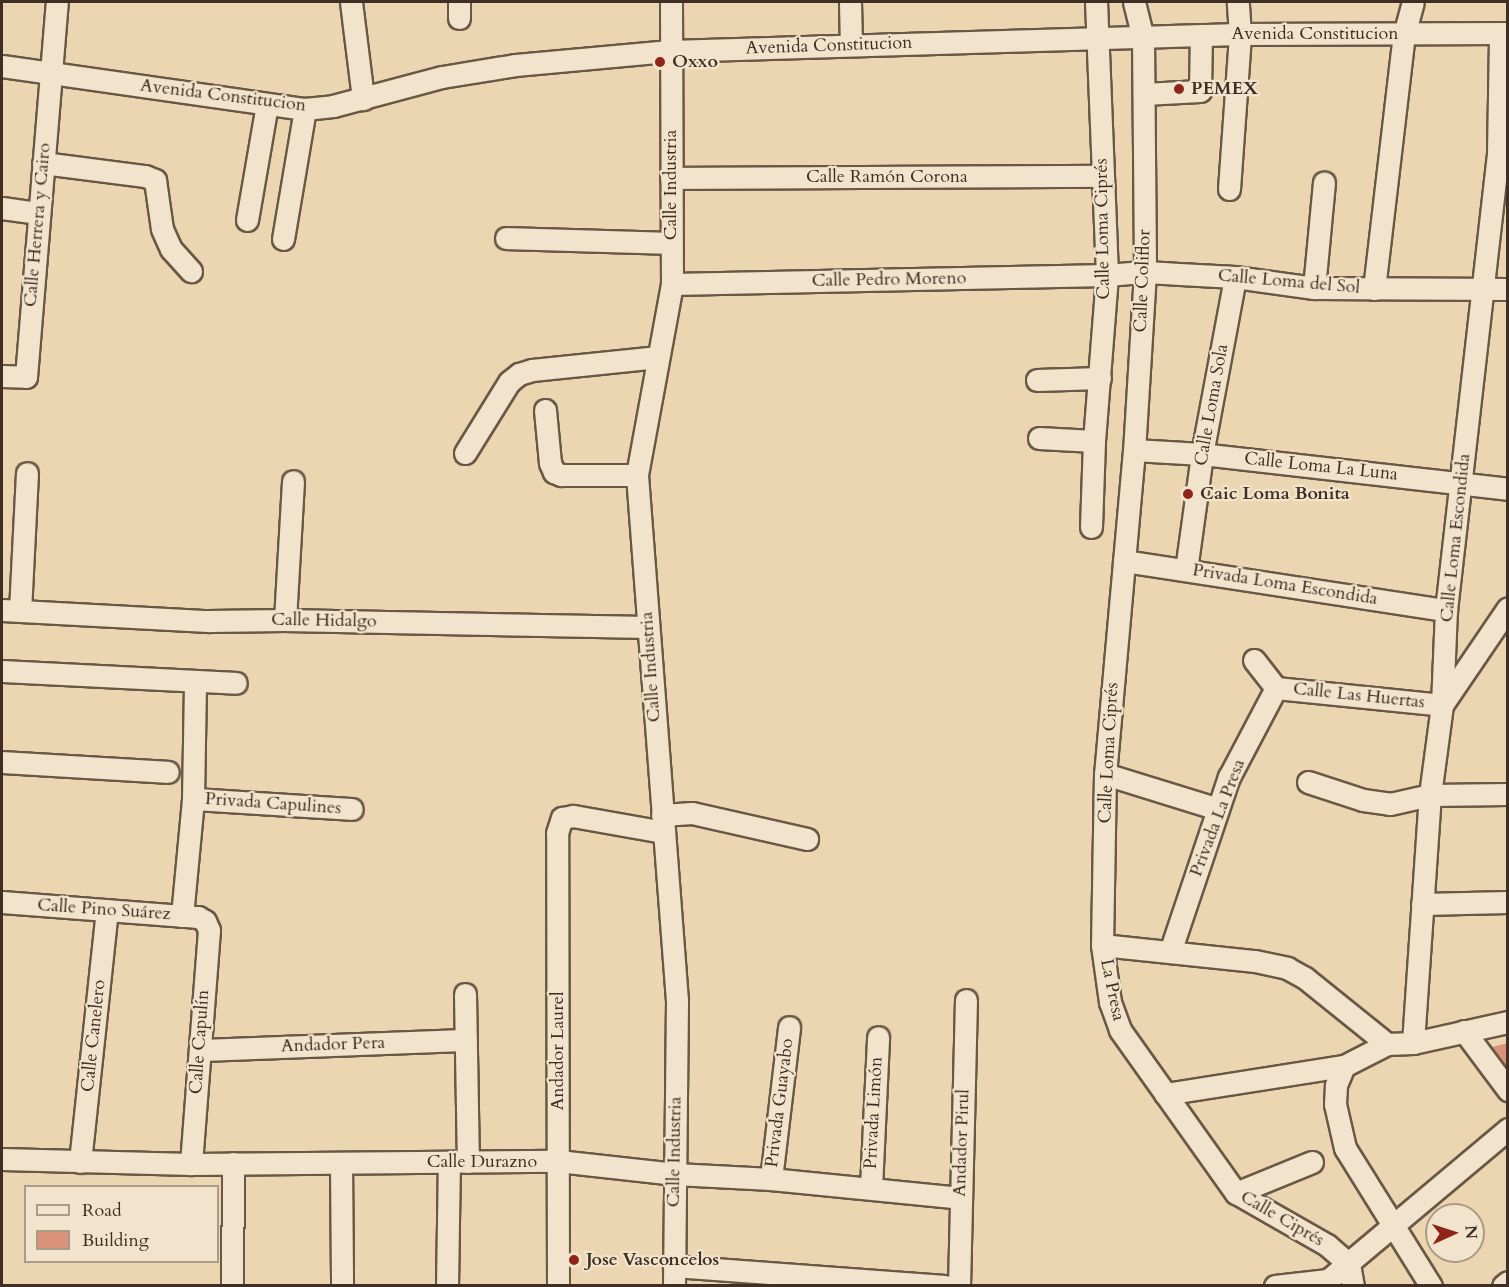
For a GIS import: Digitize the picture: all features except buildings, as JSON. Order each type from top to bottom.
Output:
[{"type":"street","name":"Calle Herrera y Cairo","points":[[2,376],[26,376],[57,2]]},
{"type":"street","points":[[351,2],[363,99]]},
{"type":"street","name":"Calle Industria","points":[[671,2],[672,284],[637,475],[677,1001],[674,1276]]},
{"type":"street","points":[[850,2],[851,45]]},
{"type":"street","name":"Calle Loma Ciprés","points":[[1091,527],[1094,441],[1107,275],[1096,2]]},
{"type":"street","name":"Calle Coliflor","points":[[1124,561],[1134,450],[1145,272],[1143,37],[1134,2]]},
{"type":"street","points":[[1229,189],[1240,34],[1238,2]]},
{"type":"street","points":[[1374,289],[1404,35],[1413,2]]},
{"type":"street","name":"Avenida Constitucion","points":[[2,66],[305,108],[363,99],[442,77],[515,65],[670,51],[1240,34],[1504,34]]},
{"type":"street","name":"Calle Loma Escondida","points":[[1413,1042],[1430,795],[1442,705],[1446,610],[1483,289],[1503,153],[1504,34]]},
{"type":"street","points":[[1143,94],[1200,91],[1201,35]]},
{"type":"street","points":[[247,220],[267,104]]},
{"type":"street","points":[[283,239],[305,108]]},
{"type":"street","points":[[43,163],[145,176],[155,180],[162,229],[171,249],[191,271]]},
{"type":"street","name":"Calle Ramón Corona","points":[[671,178],[1102,176]]},
{"type":"street","points":[[1314,288],[1324,182]]},
{"type":"street","points":[[2,208],[39,213]]},
{"type":"street","points":[[506,238],[671,243]]},
{"type":"street","name":"Calle Loma del Sol","points":[[1107,275],[1145,272],[1235,277],[1314,288],[1508,289]]},
{"type":"street","name":"Calle Pedro Moreno","points":[[672,284],[1107,275]]},
{"type":"street","name":"Calle Loma Sola","points":[[1186,570],[1202,454],[1235,277]]},
{"type":"street","points":[[465,453],[509,382],[519,374],[532,370],[658,357]]},
{"type":"street","points":[[1037,380],[1100,378]]},
{"type":"street","points":[[545,410],[550,464],[554,472],[561,475],[637,475]]},
{"type":"street","points":[[1039,438],[1094,441]]},
{"type":"street","name":"Calle Loma La Luna","points":[[1134,450],[1202,454],[1508,489]]},
{"type":"street","points":[[11,611],[27,473]]},
{"type":"street","points":[[285,620],[293,480]]},
{"type":"street","name":"Calle Loma Ciprés","points":[[1102,945],[1105,774],[1124,561]]},
{"type":"street","name":"Privada Loma Escondida","points":[[1124,561],[1446,610]]},
{"type":"street","points":[[1442,705],[1508,608]]},
{"type":"street","name":"Calle Hidalgo","points":[[11,611],[208,621],[285,620],[648,627]]},
{"type":"street","points":[[1254,660],[1276,688]]},
{"type":"street","points":[[2,671],[236,683]]},
{"type":"street","points":[[182,916],[194,799],[195,681]]},
{"type":"street","name":"Calle Las Huertas","points":[[1276,688],[1442,705]]},
{"type":"street","name":"Privada La Presa","points":[[1170,952],[1229,777],[1276,688]]},
{"type":"street","points":[[2,762],[168,772]]},
{"type":"street","points":[[1105,774],[1218,809]]},
{"type":"street","points":[[1308,782],[1375,802],[1390,804],[1430,795],[1508,794]]},
{"type":"street","name":"Privada Capulines","points":[[194,799],[352,809]]},
{"type":"street","points":[[663,823],[692,813],[807,839]]},
{"type":"street","name":"Andador Laurel","points":[[558,1286],[557,833],[562,818],[573,816],[663,823]]},
{"type":"street","name":"Calle Pino Suárez","points":[[2,902],[182,916],[205,921]]},
{"type":"street","points":[[1422,903],[1508,902]]},
{"type":"street","name":"Calle Canelero","points":[[80,1162],[107,910]]},
{"type":"street","name":"Calle Capulín","points":[[190,1164],[209,930],[205,921]]},
{"type":"street","points":[[1102,945],[1256,961],[1287,968],[1305,978],[1387,1044]]},
{"type":"street","name":"La Presa","points":[[1102,945],[1110,1002],[1120,1030],[1165,1094]]},
{"type":"street","points":[[447,1286],[466,1040],[465,994]]},
{"type":"street","name":"Andador Pirul","points":[[959,1286],[966,1000]]},
{"type":"street","points":[[1165,1094],[1344,1066],[1387,1044],[1413,1042],[1508,1022]]},
{"type":"street","name":"Privada Guayabo","points":[[771,1179],[789,1027]]},
{"type":"street","points":[[1464,1031],[1508,1090]]},
{"type":"street","name":"Privada Limón","points":[[871,1188],[878,1038]]},
{"type":"street","name":"Andador Pera","points":[[200,1050],[466,1040]]},
{"type":"street","points":[[1344,1066],[1336,1085],[1335,1104],[1345,1148],[1431,1286]]},
{"type":"street","name":"Calle Ciprés","points":[[1165,1094],[1236,1193],[1305,1230],[1349,1264]]},
{"type":"street","points":[[1275,1286],[1328,1280],[1508,1129]]},
{"type":"street","name":"Calle Durazno","points":[[2,1159],[190,1164],[558,1161],[675,1174],[771,1179],[960,1198]]},
{"type":"street","points":[[1236,1193],[1312,1162]]},
{"type":"street","points":[[232,1286],[233,1163]]},
{"type":"street","points":[[341,1163],[342,1286]]},
{"type":"street","points":[[1349,1264],[1353,1286]]},
{"type":"street","points":[[674,1276],[944,1286]]},
{"type":"street","points":[[1503,1286],[1508,1282]]},
{"type":"place","name":"Oxxo","points":[[660,62]]},
{"type":"place","name":"PEMEX","points":[[1179,89]]},
{"type":"place","name":"Caic Loma Bonita","points":[[1188,494]]},
{"type":"place","name":"Jose Vasconcelos","points":[[574,1260]]}]
